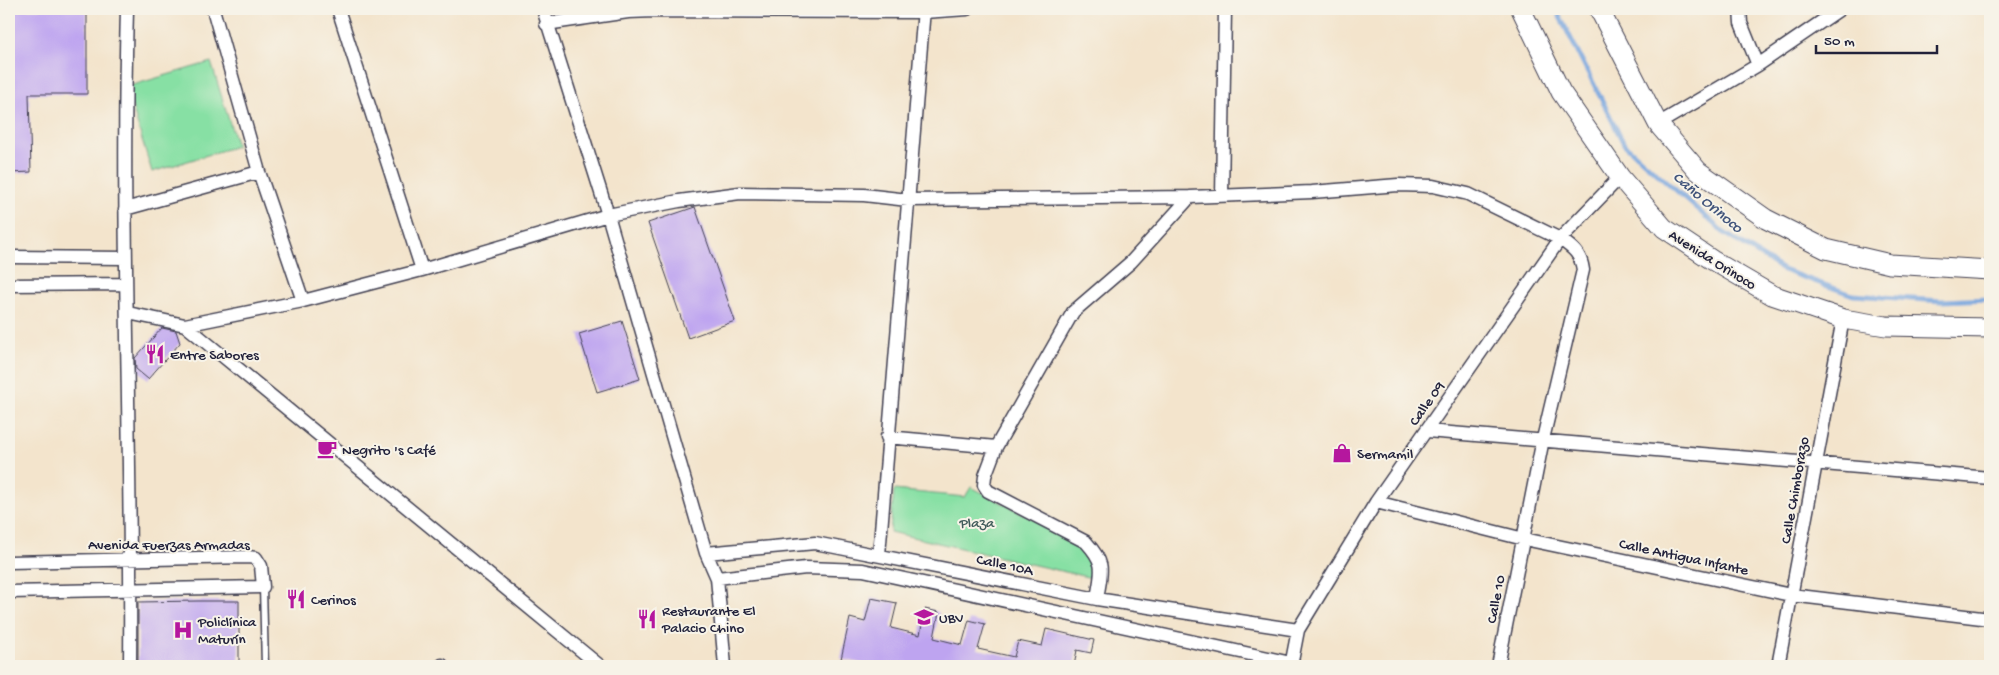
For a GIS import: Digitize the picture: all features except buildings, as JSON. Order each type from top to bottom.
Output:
[{"type":"street","points":[[127,9],[125,209],[128,313],[130,666]]},
{"type":"street","points":[[213,9],[259,172],[303,301]]},
{"type":"street","points":[[338,9],[422,270]]},
{"type":"street","points":[[543,9],[546,24],[608,215],[706,553],[717,578],[725,666]]},
{"type":"street","points":[[546,24],[628,12],[654,11],[967,9]]},
{"type":"street","points":[[1222,196],[1226,9]]},
{"type":"street","name":"Avenida Orinoco","points":[[1521,9],[1561,92],[1620,177],[1664,228],[1712,260],[1772,295],[1843,319],[1886,326],[1990,328]]},
{"type":"street","points":[[1599,9],[1658,124],[1698,171],[1766,219],[1826,249],[1890,264],[1990,270]]},
{"type":"street","points":[[1740,9],[1741,23],[1758,65]]},
{"type":"street","points":[[1658,124],[1758,65],[1840,9]]},
{"type":"street","points":[[879,554],[887,437],[924,10]]},
{"type":"street","points":[[125,209],[259,172]]},
{"type":"street","name":"Calle 09","points":[[1291,665],[1298,630],[1376,502],[1560,239],[1620,177]]},
{"type":"street","name":"Calle 10","points":[[185,325],[303,301],[422,270],[608,215],[679,201],[740,193],[864,195],[908,200],[1190,197],[1398,186],[1433,186],[1468,194],[1560,239],[1574,248],[1582,258],[1583,270],[1543,440],[1498,666]]},
{"type":"street","points":[[1097,599],[1102,566],[1095,552],[1086,542],[988,491],[984,485],[985,476],[996,447],[1073,312],[1131,262],[1190,197]]},
{"type":"street","points":[[9,257],[126,258]]},
{"type":"street","points":[[9,285],[126,284]]},
{"type":"street","points":[[128,313],[185,325],[600,666]]},
{"type":"street","name":"Calle Chimborazo","points":[[1778,666],[1843,319]]},
{"type":"street","points":[[1427,431],[1815,465],[1990,478]]},
{"type":"street","points":[[887,437],[996,447]]},
{"type":"street","name":"Calle Antigua Infante","points":[[1376,502],[1524,538],[1791,595],[1990,619]]},
{"type":"street","name":"Calle 10A","points":[[706,553],[815,543],[879,554],[1097,599],[1298,630]]},
{"type":"street","name":"Avenida Fuerzas Armadas","points":[[9,562],[256,558],[261,566],[263,586]]},
{"type":"street","points":[[717,578],[806,568],[863,570],[1291,665]]},
{"type":"street","points":[[9,592],[263,586]]},
{"type":"lane","points":[[263,586],[265,666]]},
{"type":"green space","points":[[211,62],[237,146],[152,172],[126,87]]},
{"type":"green space","name":"Plaza","points":[[971,487],[1081,543],[1097,567],[1096,579],[890,532],[894,490],[965,497]]},
{"type":"waterway","name":"Caño Orinoco","points":[[1556,9],[1624,144],[1723,232],[1783,270],[1853,295],[1942,301],[1990,299]]},
{"type":"place","name":"Entre Sabores","points":[[155,354]]},
{"type":"place","name":"Negrito 's Café","points":[[327,449]]},
{"type":"place","name":"Sermamil","points":[[1342,453]]},
{"type":"place","name":"Cerinos","points":[[296,599]]},
{"type":"place","name":"UBV","points":[[924,617]]},
{"type":"place","name":"Restaurante El Palacio Chino","points":[[647,619]]},
{"type":"place","name":"Policlínica Maturín","points":[[183,630]]}]
